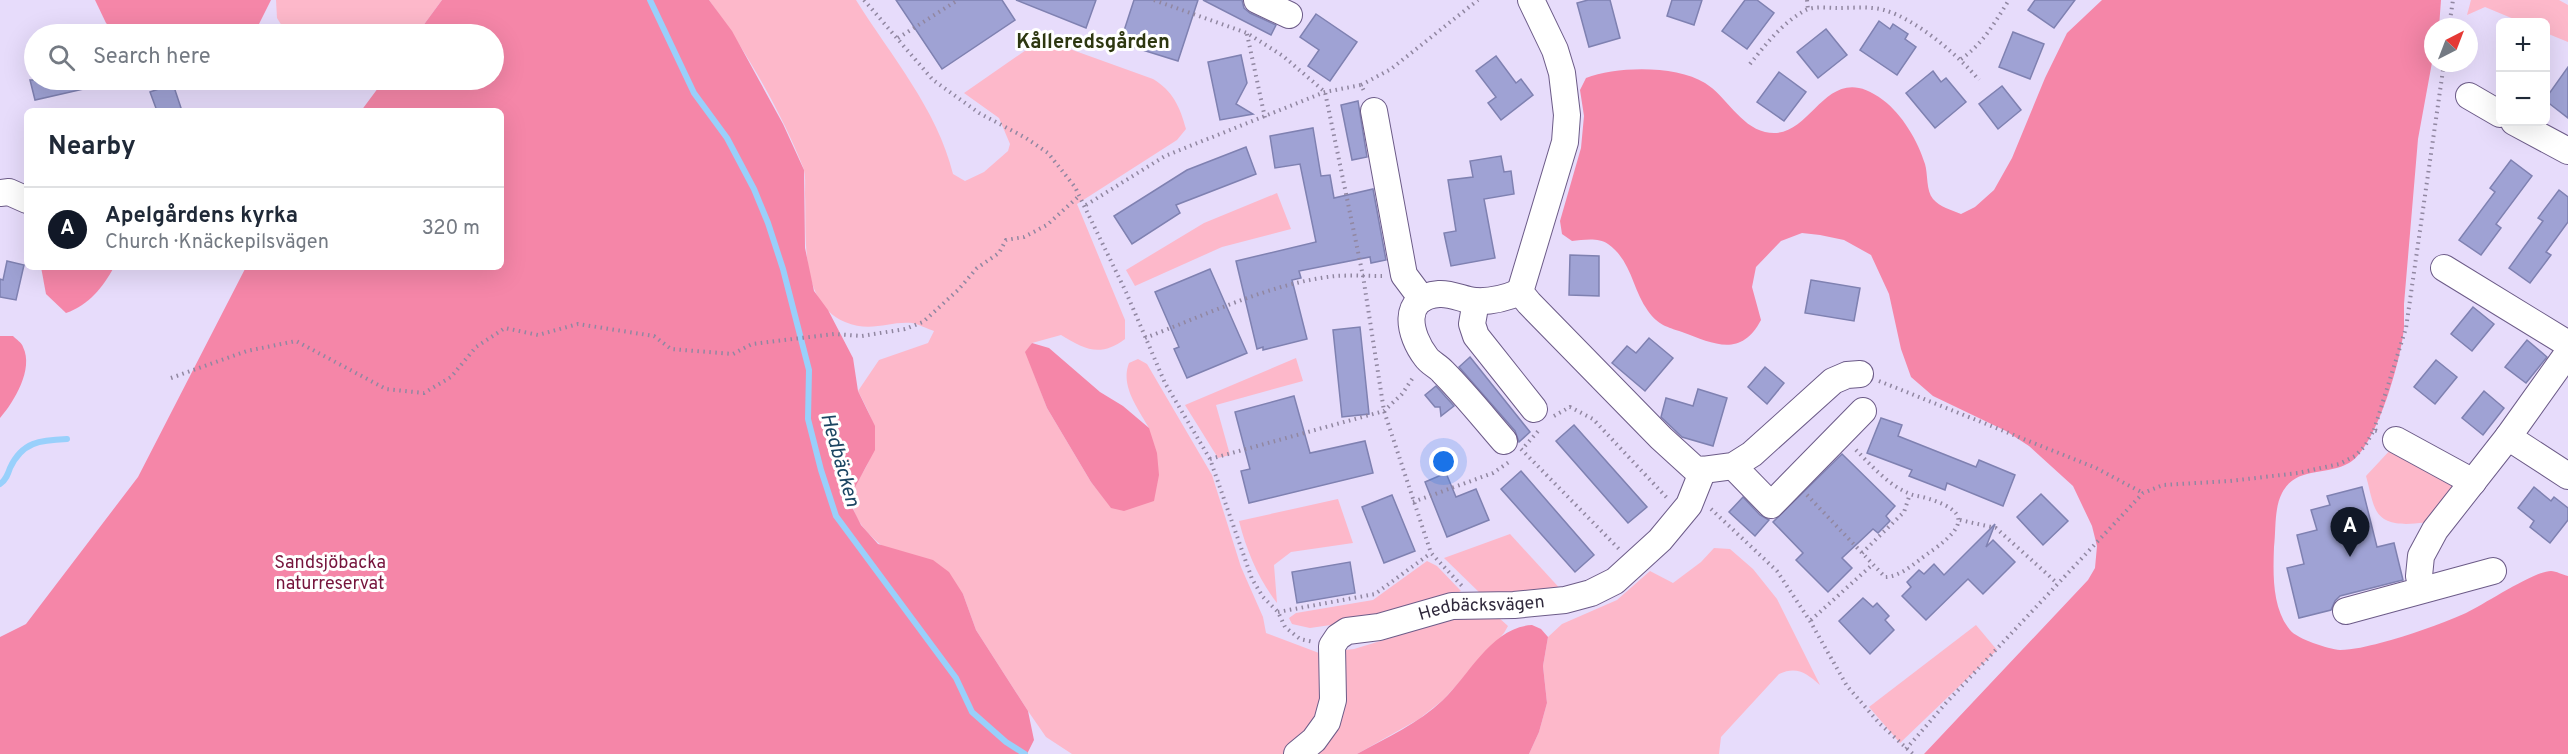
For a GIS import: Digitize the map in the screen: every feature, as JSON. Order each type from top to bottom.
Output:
[{"type":"street","points":[[1257,0],[1289,15]]},
{"type":"street","points":[[1520,292],[1564,142],[1567,115],[1562,73],[1555,50],[1531,0]]},
{"type":"street","points":[[2469,96],[2496,112]]},
{"type":"street","points":[[1374,111],[1404,275],[1422,300]]},
{"type":"street","points":[[2521,126],[2568,151]]},
{"type":"street","points":[[2444,268],[2568,344]]},
{"type":"street","points":[[1513,446],[1442,370],[1427,359],[1410,325],[1413,310],[1422,300],[1441,294],[1476,301],[1505,298],[1520,292]]},
{"type":"street","points":[[1520,292],[1661,438],[1695,469],[1733,466],[1752,454],[1833,381],[1847,375],[1860,374]]},
{"type":"street","points":[[1476,301],[1472,324],[1476,336],[1541,415]]},
{"type":"street","points":[[2422,589],[2419,576],[2421,556],[2434,530],[2508,437],[2568,353]]},
{"type":"street","points":[[1733,466],[1771,504],[1863,411]]},
{"type":"street","points":[[2385,435],[2473,482]]},
{"type":"street","points":[[2508,437],[2568,476]]},
{"type":"street","name":"Hedbäcksvägen","points":[[1332,646],[1338,637],[1347,631],[1379,627],[1452,606],[1514,605],[1565,600],[1591,593],[1607,585],[1635,563],[1689,505],[1703,470]]},
{"type":"street","points":[[2346,611],[2493,571]]},
{"type":"street","points":[[1297,754],[1314,740],[1327,722],[1333,700],[1332,646]]},
{"type":"path","points":[[864,0],[933,80],[979,113],[1026,138],[1048,153],[1080,195],[1165,383],[1210,459],[1252,579],[1263,597],[1278,612],[1285,627],[1300,639],[1332,646]]},
{"type":"path","points":[[898,38],[958,0]]},
{"type":"path","points":[[1154,0],[1246,33],[1283,56],[1325,92],[1363,276],[1384,411],[1431,553],[1473,597],[1476,604]]},
{"type":"path","points":[[1086,205],[1165,156],[1236,127],[1265,118],[1325,92],[1361,85],[1391,69],[1478,0]]},
{"type":"path","points":[[1807,0],[1808,9]]},
{"type":"path","points":[[1961,59],[1974,50],[1986,36],[2009,0]]},
{"type":"path","points":[[2450,18],[2453,0]]},
{"type":"path","points":[[1750,64],[1776,34],[1808,9],[1868,8],[1884,10],[1909,22],[1961,59],[1979,80]]},
{"type":"path","points":[[1246,33],[1265,118]]},
{"type":"path","points":[[1906,749],[2057,583],[2143,493],[2163,484],[2230,481],[2287,475],[2339,464],[2385,435],[2406,328],[2443,72]]},
{"type":"path","points":[[1361,85],[1374,111]]},
{"type":"path","points":[[171,378],[247,351],[296,341],[386,389],[424,393],[451,377],[476,347],[505,328],[538,335],[578,324],[654,336],[671,349],[733,354],[752,344],[834,334],[862,336],[905,330],[924,322],[958,290],[977,268],[999,253],[1006,240],[1024,237],[1047,225],[1080,195]]},
{"type":"path","points":[[1145,338],[1239,302],[1299,283],[1335,276],[1363,276]]},
{"type":"path","points":[[1210,459],[1384,411],[1402,394],[1427,359]]},
{"type":"path","points":[[1860,374],[2096,468],[2143,493]]},
{"type":"path","points":[[1413,502],[1493,473],[1513,446],[1541,415],[1570,407],[1593,419],[1689,505],[1777,571],[1810,621],[1847,686],[1880,724],[1913,754]]},
{"type":"path","points":[[1840,436],[1892,484],[1910,494],[1946,505],[1955,512],[1960,520],[1996,528],[2057,583]]},
{"type":"path","points":[[1513,446],[1635,563]]},
{"type":"path","points":[[1794,482],[1885,577],[1891,577],[1902,571],[1951,537],[1958,528],[1960,520]]},
{"type":"path","points":[[1862,553],[1904,512],[1910,494]]},
{"type":"path","points":[[1278,612],[1375,594],[1431,553]]},
{"type":"path","points":[[1810,621],[1872,564]]},
{"type":"shaded area","points":[[276,0],[442,0],[424,24],[281,24],[277,18]]},
{"type":"shaded area","points":[[709,0],[856,0],[925,105],[946,150],[953,174],[965,181],[984,172],[1008,151],[1010,144],[999,118],[964,93],[1042,39],[1153,79],[1160,84],[1175,100],[1186,129],[1177,140],[1077,204],[1125,320],[1125,339],[1116,345],[1100,350],[1077,344],[1061,335],[1032,343],[1026,352],[1047,408],[1091,482],[1112,508],[1149,428],[1128,388],[1129,363],[1138,359],[1147,364],[1212,475],[1241,567],[1263,617],[1266,633],[1319,653],[1354,649],[1453,619],[1498,617],[1508,626],[1504,633],[1443,700],[1419,719],[1357,754],[1072,754],[1046,737],[976,630],[963,594],[891,552],[873,538],[860,523],[853,507],[854,489],[872,454],[875,435],[871,419],[858,391],[879,360],[928,343],[934,331],[912,323],[872,327],[854,325],[830,312],[819,299],[808,265],[803,167],[761,80]]},
{"type":"shaded area","points":[[2471,0],[2559,0],[2568,5],[2568,42],[2550,35],[2550,18],[2511,18],[2485,7],[2467,15]]},
{"type":"shaded area","points":[[1277,193],[1291,229],[1222,247],[1135,286],[1126,270],[1204,223]]},
{"type":"shaded area","points":[[1296,358],[1303,381],[1216,405],[1230,455],[1218,458],[1185,405]]},
{"type":"shaded area","points":[[2393,447],[2451,484],[2457,493],[2440,521],[2395,523],[2380,515],[2375,508],[2366,476]]},
{"type":"shaded area","points":[[1338,499],[1353,543],[1291,552],[1274,565],[1277,603],[1254,564],[1239,521]]},
{"type":"shaded area","points":[[1510,534],[1564,593],[1484,597],[1444,558]]},
{"type":"shaded area","points":[[1714,548],[1730,549],[1753,569],[1777,599],[1820,685],[1801,672],[1791,671],[1779,674],[1721,737],[1719,754],[1529,754],[1539,732],[1547,703],[1543,666],[1548,637],[1562,624],[1617,600],[1650,571],[1673,583],[1701,562]]},
{"type":"shaded area","points":[[1427,561],[1437,566],[1461,591],[1445,598],[1372,619],[1310,628],[1292,624],[1289,618],[1296,613],[1373,600]]},
{"type":"shaded area","points":[[1976,625],[1997,650],[1900,743],[1869,707]]},
{"type":"green space","points":[[95,0],[271,0],[259,24],[106,23]]},
{"type":"green space","name":"Sandsjöbacka naturreservat","points":[[442,0],[709,0],[732,31],[783,124],[804,170],[805,248],[814,291],[828,310],[853,358],[858,391],[875,426],[875,450],[854,489],[852,507],[861,525],[878,544],[933,560],[949,572],[963,594],[976,630],[1028,711],[1034,740],[1027,754],[0,754],[0,637],[26,624],[138,477],[244,270],[504,270],[504,108],[363,108],[377,90],[504,90],[504,24],[424,24]]},
{"type":"green space","points":[[2102,0],[2441,0],[2440,18],[2424,18],[2424,72],[2430,72],[2418,139],[2404,327],[2393,380],[2378,422],[2359,454],[2340,467],[2303,475],[2295,479],[2282,493],[2276,520],[2275,590],[2280,612],[2290,630],[2321,646],[2345,650],[2391,640],[2445,622],[2543,572],[2553,571],[2568,576],[2568,754],[1924,754],[2088,580],[2095,568],[2097,546],[2092,526],[2073,486],[2029,446],[2006,431],[1933,396],[1911,377],[1901,349],[1889,294],[1871,255],[1844,240],[1802,233],[1781,241],[1756,267],[1752,287],[1761,320],[1745,340],[1726,345],[1705,341],[1659,322],[1643,303],[1627,267],[1616,251],[1600,240],[1572,241],[1562,234],[1560,221],[1581,148],[1584,116],[1580,90],[1586,78],[1614,71],[1646,69],[1663,70],[1693,77],[1713,89],[1748,124],[1765,132],[1781,132],[1795,126],[1832,94],[1846,88],[1863,89],[1890,106],[1914,137],[1926,168],[1929,192],[1933,199],[1942,206],[1961,214],[1975,207],[1994,190],[2012,158],[2045,78],[2067,33]]},
{"type":"green space","points":[[42,270],[112,270],[105,282],[88,300],[66,313],[46,294]]},
{"type":"green space","points":[[0,336],[13,336],[20,343],[26,356],[26,365],[21,385],[0,418]]},
{"type":"green space","points":[[1032,343],[1049,348],[1100,392],[1123,406],[1149,428],[1157,453],[1159,475],[1154,501],[1124,511],[1111,508],[1091,482],[1047,408],[1025,352]]},
{"type":"green space","points":[[1532,625],[1541,629],[1548,637],[1543,666],[1547,703],[1539,732],[1529,754],[1357,754],[1424,716],[1443,700],[1493,643],[1518,628]]},
{"type":"building","points":[[896,0],[1002,0],[1015,20],[942,69]]},
{"type":"building","points":[[1016,0],[1096,0],[1086,28]]},
{"type":"building","points":[[1134,0],[1198,0],[1178,61],[1120,43]]},
{"type":"building","points":[[1203,0],[1242,0],[1244,8],[1250,13],[1276,25],[1271,35]]},
{"type":"building","points":[[1588,0],[1610,0],[1620,38],[1589,47],[1577,3]]},
{"type":"building","points":[[1672,0],[1702,0],[1694,25],[1667,16]]},
{"type":"building","points":[[1745,0],[1757,0],[1774,13],[1747,49],[1722,31]]},
{"type":"building","points":[[2035,0],[2075,0],[2054,28],[2028,10]]},
{"type":"building","points":[[1316,14],[1357,42],[1330,81],[1308,66],[1319,50],[1300,37]]},
{"type":"building","points":[[1879,21],[1890,29],[1893,24],[1908,34],[1905,39],[1916,47],[1897,75],[1860,50]]},
{"type":"building","points":[[1826,29],[1847,55],[1818,78],[1797,52]]},
{"type":"building","points":[[2013,32],[2044,44],[2030,79],[1999,67]]},
{"type":"building","points":[[1241,55],[1247,83],[1236,104],[1253,114],[1220,120],[1208,62]]},
{"type":"building","points":[[1496,56],[1516,83],[1521,79],[1533,95],[1501,120],[1488,103],[1496,97],[1476,71]]},
{"type":"building","points":[[2568,67],[2568,118],[2550,104],[2550,92]]},
{"type":"building","points":[[1933,71],[1941,82],[1946,78],[1966,102],[1935,128],[1906,93]]},
{"type":"building","points":[[1779,72],[1806,92],[1784,121],[1757,102]]},
{"type":"building","points":[[2002,86],[2021,110],[1998,129],[1979,104]]},
{"type":"building","points":[[32,90],[79,90],[35,100]]},
{"type":"building","points":[[175,90],[181,108],[156,108],[150,92]]},
{"type":"building","points":[[1358,101],[1367,157],[1352,160],[1341,105]]},
{"type":"building","points":[[1313,128],[1321,176],[1330,175],[1334,198],[1373,189],[1386,260],[1371,263],[1370,257],[1299,271],[1301,278],[1292,280],[1307,339],[1263,350],[1263,347],[1257,349],[1236,261],[1316,242],[1300,164],[1275,168],[1270,136]]},
{"type":"building","points":[[1246,147],[1256,174],[1176,205],[1180,213],[1132,244],[1114,216],[1187,170]]},
{"type":"building","points":[[1501,156],[1504,172],[1511,171],[1514,194],[1484,199],[1495,258],[1451,266],[1444,233],[1456,231],[1448,180],[1473,177],[1470,161]]},
{"type":"building","points":[[2511,160],[2532,176],[2496,224],[2501,228],[2481,255],[2459,240],[2495,192],[2490,188]]},
{"type":"building","points":[[2559,190],[2568,197],[2568,222],[2546,252],[2551,255],[2530,283],[2509,268],[2543,221],[2538,218]]},
{"type":"building","points":[[1570,255],[1599,256],[1599,296],[1569,295]]},
{"type":"building","points":[[7,261],[24,265],[16,300],[0,297],[0,279],[3,280]]},
{"type":"building","points":[[1210,269],[1247,353],[1187,378],[1174,349],[1179,347],[1155,292]]},
{"type":"building","points":[[1811,280],[1860,288],[1854,321],[1805,313]]},
{"type":"building","points":[[2473,307],[2494,324],[2472,351],[2451,334]]},
{"type":"building","points":[[1360,327],[1369,414],[1342,417],[1333,330]]},
{"type":"building","points":[[1649,338],[1673,358],[1645,391],[1612,363],[1627,346],[1636,353]]},
{"type":"building","points":[[2527,340],[2547,357],[2526,383],[2505,367]]},
{"type":"building","points":[[1470,357],[1530,432],[1519,442],[1515,431],[1459,367]]},
{"type":"building","points":[[2436,360],[2457,377],[2435,404],[2414,387]]},
{"type":"building","points":[[1765,367],[1784,383],[1767,404],[1748,387]]},
{"type":"building","points":[[1436,386],[1454,406],[1441,416],[1440,407],[1435,407],[1425,395]]},
{"type":"building","points":[[1698,389],[1727,398],[1713,446],[1682,437],[1661,417],[1666,398],[1693,406]]},
{"type":"building","points":[[2484,391],[2504,408],[2483,435],[2462,418]]},
{"type":"building","points":[[1294,396],[1310,453],[1365,441],[1373,473],[1249,503],[1241,471],[1250,469],[1235,412]]},
{"type":"building","points":[[1881,418],[1902,425],[1898,436],[1976,467],[1979,460],[2015,475],[2003,506],[1947,483],[1945,490],[1909,476],[1912,470],[1867,453]]},
{"type":"building","points":[[1574,425],[1647,507],[1628,523],[1556,441]]},
{"type":"building","points":[[1842,454],[1895,506],[1886,516],[1890,521],[1878,533],[1873,529],[1842,558],[1852,568],[1828,592],[1796,560],[1803,553],[1773,522]]},
{"type":"building","points":[[1521,471],[1594,555],[1575,572],[1501,489]]},
{"type":"building","points":[[1446,473],[1456,497],[1476,489],[1489,520],[1447,537],[1425,482]]},
{"type":"building","points":[[2362,487],[2377,547],[2394,543],[2403,580],[2340,596],[2331,610],[2299,618],[2287,568],[2304,564],[2297,535],[2317,530],[2311,510],[2330,505],[2327,496]]},
{"type":"building","points":[[2534,487],[2551,501],[2554,497],[2568,508],[2568,520],[2550,543],[2530,527],[2534,521],[2518,508]]},
{"type":"building","points":[[2041,494],[2068,521],[2043,545],[2017,517]]},
{"type":"building","points":[[1392,495],[1415,551],[1384,563],[1362,507]]},
{"type":"building","points":[[1743,497],[1760,515],[1769,520],[1755,536],[1729,512]]},
{"type":"building","points":[[1995,524],[1986,547],[1993,540],[2015,562],[1983,594],[1968,579],[1926,620],[1902,596],[1911,587],[1907,582],[1919,570],[1924,574],[1934,564],[1944,575]]},
{"type":"building","points":[[1350,562],[1355,593],[1297,603],[1292,572]]},
{"type":"building","points":[[1863,598],[1873,607],[1877,603],[1889,616],[1885,620],[1894,630],[1870,654],[1839,621]]},
{"type":"waterway","name":"Hedbäcken","points":[[650,0],[694,93],[727,138],[754,189],[768,223],[783,269],[809,370],[808,419],[836,516],[956,678],[972,712],[1006,742],[1025,754]]},
{"type":"waterway","points":[[0,484],[4,481],[15,459],[26,448],[48,440],[67,439]]},
{"type":"place","name":"Apelgårdens kyrka","points":[[2350,557]]},
{"type":"district","name":"Kålleredsgården","points":[[1093,43]]}]
